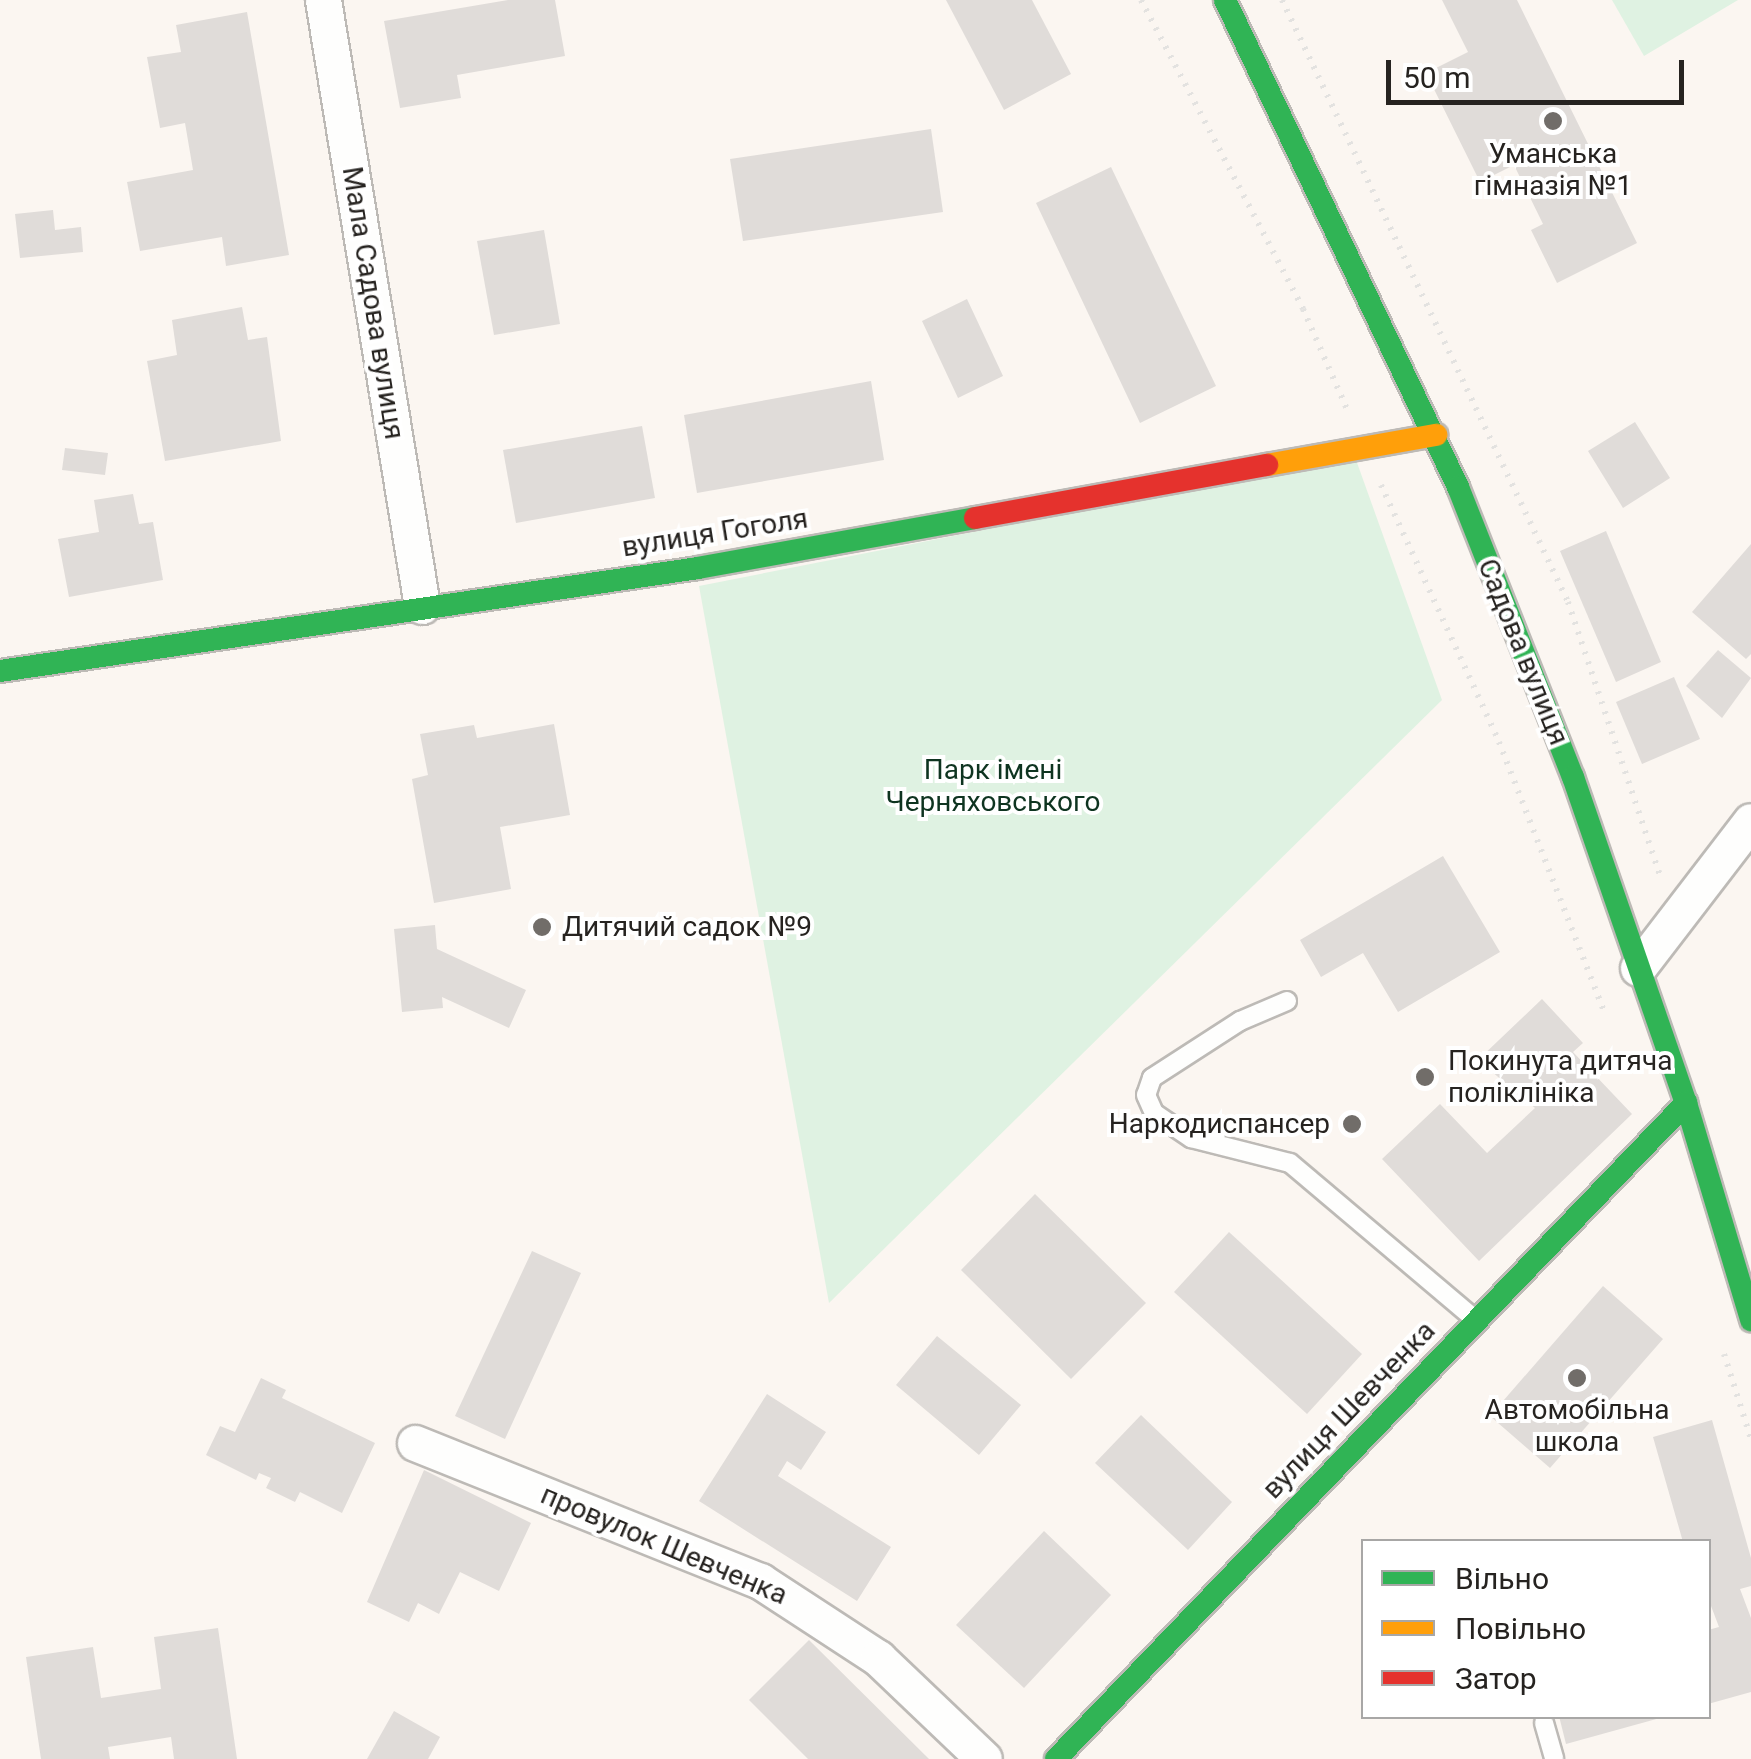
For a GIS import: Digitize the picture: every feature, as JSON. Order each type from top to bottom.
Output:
[{"type":"street","name":"Мала Садова вулиця","points":[[324,0],[422,606]]},
{"type":"street","name":"Садова вулиця","points":[[1234,3],[1436,435],[1573,777],[1686,1103],[1751,1320]]},
{"type":"street","name":"вулиця Гоголя","points":[[0,671],[698,568],[1366,451],[1436,435]]},
{"type":"street","points":[[1638,968],[1751,820]]},
{"type":"street","name":"вулиця Шевченка","points":[[1056,1759],[1686,1103]]},
{"type":"street","name":"провулок Шевченка","points":[[416,1443],[760,1581],[878,1658],[984,1759]]},
{"type":"lane","points":[[1286,1001],[1240,1022],[1152,1078],[1146,1095],[1154,1113],[1190,1138],[1290,1163],[1477,1320]]},
{"type":"lane","points":[[1544,1724],[1554,1759]]},
{"type":"path","points":[[1141,0],[1303,309],[1498,742],[1611,1030]]},
{"type":"path","points":[[1721,1345],[1751,1439]]},
{"type":"green space","points":[[1612,0],[1738,0],[1644,56]]},
{"type":"green space","name":"Парк імені Черняховського","points":[[1355,457],[1442,700],[829,1303],[699,586]]},
{"type":"building","points":[[508,0],[555,0],[565,56],[457,75],[461,98],[400,108],[384,21]]},
{"type":"building","points":[[946,0],[1032,0],[1071,74],[1004,110]]},
{"type":"building","points":[[1442,0],[1517,0],[1637,243],[1557,283],[1531,230],[1543,224],[1514,165],[1480,182],[1426,73],[1468,52]]},
{"type":"building","points":[[247,12],[289,255],[226,266],[222,237],[140,251],[127,182],[193,170],[185,123],[160,128],[147,57],[181,52],[176,25]]},
{"type":"building","points":[[931,129],[943,212],[743,241],[730,159]]},
{"type":"building","points":[[1111,167],[1216,386],[1140,423],[1036,203]]},
{"type":"building","points":[[53,210],[55,230],[81,227],[83,252],[20,258],[15,214]]},
{"type":"building","points":[[544,230],[560,324],[494,335],[477,241]]},
{"type":"building","points":[[967,299],[1003,376],[958,398],[922,321]]},
{"type":"building","points":[[242,307],[248,340],[267,337],[281,441],[165,461],[147,361],[177,355],[172,320]]},
{"type":"building","points":[[871,381],[884,460],[697,493],[684,415]]},
{"type":"building","points":[[1635,422],[1670,478],[1623,508],[1588,451]]},
{"type":"building","points":[[642,426],[655,498],[516,523],[503,450]]},
{"type":"building","points":[[65,448],[108,453],[105,475],[62,470]]},
{"type":"building","points":[[133,494],[139,524],[153,522],[163,580],[69,597],[58,539],[99,532],[94,500]]},
{"type":"building","points":[[1606,531],[1661,662],[1616,682],[1560,551]]},
{"type":"building","points":[[1751,544],[1751,654],[1746,659],[1692,612]]},
{"type":"building","points":[[1718,650],[1751,678],[1722,718],[1686,686]]},
{"type":"building","points":[[1674,677],[1700,739],[1642,764],[1616,702]]},
{"type":"building","points":[[554,724],[570,815],[500,827],[511,889],[434,903],[412,779],[428,775],[420,734],[474,725],[477,738]]},
{"type":"building","points":[[1443,856],[1500,952],[1398,1012],[1363,953],[1321,977],[1300,940]]},
{"type":"building","points":[[435,925],[437,949],[526,990],[509,1028],[442,997],[443,1008],[402,1012],[394,929]]},
{"type":"building","points":[[1542,999],[1583,1043],[1573,1052],[1632,1114],[1479,1261],[1382,1159],[1440,1104],[1487,1153],[1535,1108],[1478,1060]]},
{"type":"building","points":[[1035,1194],[1146,1303],[1071,1379],[961,1270]]},
{"type":"building","points":[[1229,1232],[1362,1354],[1307,1414],[1174,1292]]},
{"type":"building","points":[[532,1251],[581,1273],[505,1439],[455,1416]]},
{"type":"building","name":"Автомобільна школа","points":[[1603,1286],[1663,1339],[1550,1468],[1490,1416]]},
{"type":"building","points":[[937,1336],[1021,1405],[979,1455],[896,1385]]},
{"type":"building","points":[[261,1378],[286,1390],[282,1398],[375,1443],[342,1513],[300,1492],[295,1502],[266,1488],[271,1478],[259,1473],[256,1480],[206,1455],[220,1426],[235,1432]]},
{"type":"building","points":[[767,1394],[826,1432],[801,1470],[787,1461],[778,1476],[891,1547],[857,1601],[699,1501]]},
{"type":"building","points":[[1141,1415],[1232,1502],[1188,1550],[1095,1463]]},
{"type":"building","points":[[1712,1420],[1751,1558],[1751,1586],[1740,1589],[1751,1618],[1751,1692],[1711,1703],[1711,1629],[1719,1627],[1711,1606],[1711,1539],[1682,1539],[1653,1437]]},
{"type":"building","points":[[424,1470],[531,1523],[499,1591],[460,1572],[439,1614],[418,1603],[409,1622],[367,1602]]},
{"type":"building","points":[[1044,1531],[1111,1595],[1024,1688],[956,1625]]},
{"type":"building","points":[[218,1628],[237,1759],[174,1759],[171,1737],[108,1747],[110,1759],[41,1759],[26,1657],[93,1647],[101,1698],[161,1689],[154,1637]]},
{"type":"building","points":[[809,1640],[929,1759],[808,1759],[749,1700]]},
{"type":"building","points":[[394,1711],[440,1737],[428,1759],[367,1759]]},
{"type":"building","points":[[1560,1719],[1656,1719],[1566,1744]]},
{"type":"traffic: fast","points":[[1225,0],[1458,487],[1573,777],[1686,1103],[1751,1320]]},
{"type":"traffic: fast","points":[[0,671],[698,568],[975,518]]},
{"type":"traffic: fast","points":[[1056,1759],[1686,1103]]},
{"type":"traffic: slow","points":[[1267,465],[1436,435]]},
{"type":"traffic: jam","points":[[975,518],[1267,465]]},
{"type":"place","name":"Уманська гімназія №1","points":[[1553,121]]},
{"type":"place","name":"Дитячий садок №9","points":[[542,927]]},
{"type":"place","name":"Покинута дитяча поліклініка","points":[[1425,1077]]},
{"type":"place","name":"Наркодиспансер","points":[[1352,1124]]},
{"type":"place","name":"Автомобільна школа","points":[[1577,1378]]}]
